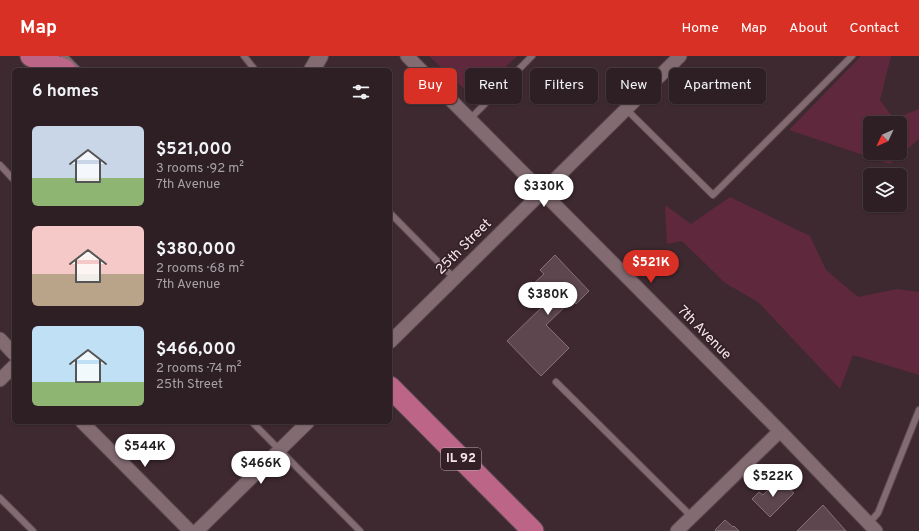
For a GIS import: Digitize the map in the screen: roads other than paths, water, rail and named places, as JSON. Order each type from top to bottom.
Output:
[{"type":"main road","points":[[31,56],[60,68]]},
{"type":"main road","name":"IL 92","points":[[392,389],[533,531]]},
{"type":"street","points":[[313,68],[320,56]]},
{"type":"street","name":"7th Avenue","points":[[407,56],[780,431],[873,527]]},
{"type":"street","name":"25th Street","points":[[392,340],[680,56]]},
{"type":"street","points":[[0,339],[12,352]]},
{"type":"street","points":[[0,380],[12,368]]},
{"type":"street","points":[[84,424],[190,531]]},
{"type":"street","points":[[197,531],[306,424]]},
{"type":"street","points":[[677,531],[780,431]]},
{"type":"lane","points":[[64,56],[76,68]]},
{"type":"lane","points":[[244,56],[253,68]]},
{"type":"lane","points":[[470,119],[532,56]]},
{"type":"lane","points":[[626,109],[713,195],[852,56]]},
{"type":"lane","points":[[0,165],[12,178]]},
{"type":"lane","points":[[392,215],[455,279]]},
{"type":"lane","points":[[556,382],[692,517]]},
{"type":"lane","points":[[873,527],[919,410]]},
{"type":"lane","points":[[254,424],[360,531]]},
{"type":"lane","points":[[0,498],[33,531]]}]
